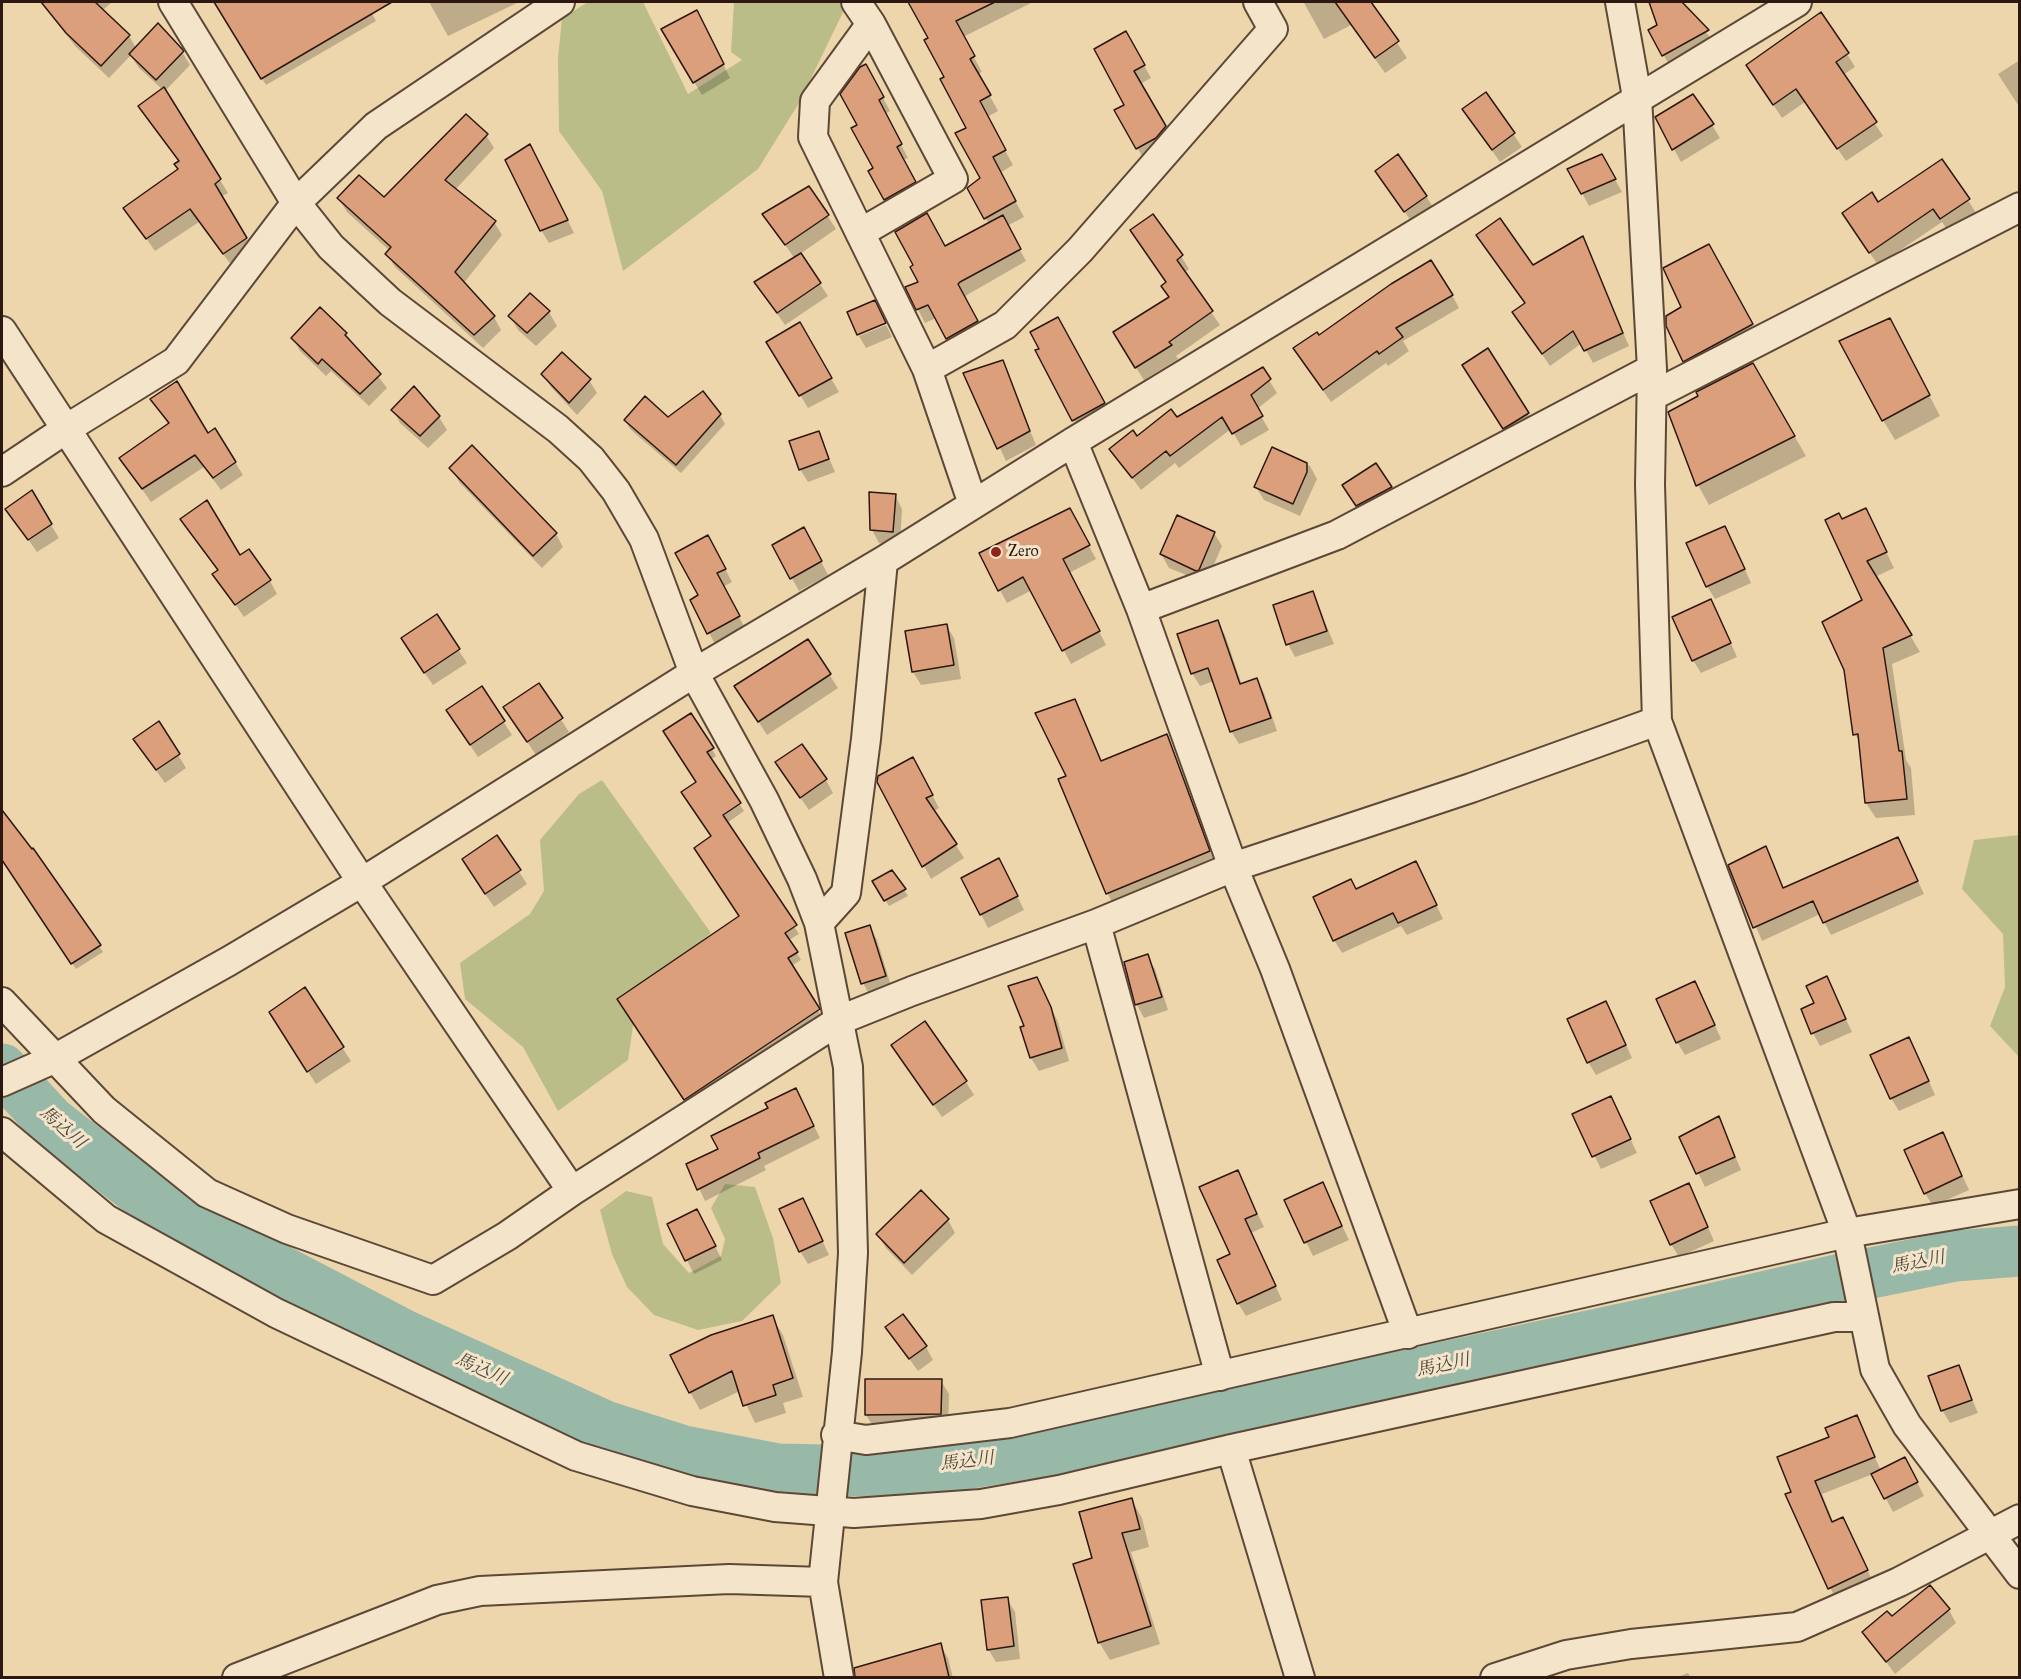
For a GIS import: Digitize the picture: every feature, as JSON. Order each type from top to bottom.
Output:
[{"type":"street","points":[[173,2],[296,204],[331,247],[390,302],[558,429],[591,459],[616,491],[644,539],[694,673],[764,800],[802,879],[819,923],[848,1067],[853,1253],[847,1352],[836,1435],[823,1582],[839,1677]]},
{"type":"street","points":[[2,472],[66,429],[176,361],[296,204],[376,126],[560,2]]},
{"type":"street","points":[[927,369],[1005,325],[1080,250],[1274,29],[1258,2]]},
{"type":"street","points":[[1620,2],[1637,97],[1652,382],[1650,485],[1657,721],[1847,1233],[1875,1369],[1907,1425],[2019,1574]]},
{"type":"street","points":[[2,1082],[50,1060],[229,962],[362,882],[694,673],[884,561],[1073,442],[1637,97],[1797,2]]},
{"type":"street","points":[[860,232],[953,179],[863,13]]},
{"type":"street","points":[[863,13],[815,101],[813,137],[927,369],[973,504]]},
{"type":"street","points":[[1141,609],[1337,535],[2019,207]]},
{"type":"street","points":[[2,331],[362,882],[572,1191]]},
{"type":"street","points":[[1073,442],[1141,609],[1233,867],[1275,969],[1408,1334]]},
{"type":"street","points":[[819,923],[846,893],[866,739],[884,561]]},
{"type":"street","points":[[2,1002],[50,1060],[105,1110],[207,1193],[287,1229],[433,1280],[507,1236],[572,1191],[840,1020],[1096,924],[1233,867],[1471,788],[1657,721]]},
{"type":"street","points":[[1096,924],[1220,1376]]},
{"type":"street","points":[[2,1132],[106,1219],[276,1313],[576,1456],[692,1491],[775,1507],[829,1506],[902,1511],[981,1504],[1059,1490],[1231,1449],[1834,1317],[1862,1313]]},
{"type":"street","points":[[836,1435],[866,1440],[1010,1422],[1408,1334],[1847,1233],[2019,1204]]},
{"type":"street","points":[[1231,1449],[1300,1677]]},
{"type":"street","points":[[1495,1677],[1577,1653],[1631,1644],[1797,1627],[1899,1582],[2019,1519]]},
{"type":"street","points":[[237,1677],[437,1600],[480,1591],[729,1579],[823,1582]]},
{"type":"green space","points":[[588,2],[643,2],[688,94],[742,60],[731,52],[734,2],[848,2],[799,103],[758,169],[623,271],[602,191],[559,131],[558,58],[562,18]]},
{"type":"green space","points":[[602,780],[711,933],[648,986],[637,999],[628,1060],[558,1111],[523,1047],[465,999],[460,963],[530,914],[544,891],[540,840],[579,794]]},
{"type":"green space","points":[[2020,835],[2019,1057],[1990,1026],[2005,987],[2003,934],[1962,889],[1974,840]]},
{"type":"green space","points":[[725,1184],[755,1187],[773,1238],[781,1283],[742,1321],[698,1330],[654,1315],[627,1287],[612,1254],[600,1210],[626,1191],[652,1197],[663,1244],[689,1273],[721,1256],[725,1239],[711,1208]]},
{"type":"building","points":[[41,2],[95,2],[130,35],[101,66],[66,33]]},
{"type":"building","points":[[214,2],[392,2],[261,79]]},
{"type":"building","points":[[908,2],[995,2],[956,21],[975,56],[970,59],[991,95],[980,101],[1006,150],[993,157],[1016,201],[984,219],[967,188],[980,178],[955,133],[966,128],[940,79],[944,77],[924,40],[928,38]]},
{"type":"building","points":[[1335,2],[1371,2],[1399,41],[1375,58]]},
{"type":"building","points":[[1649,2],[1682,2],[1709,30],[1662,56],[1648,30],[1657,25]]},
{"type":"building","points":[[697,10],[724,64],[693,83],[661,29]]},
{"type":"building","points":[[1821,12],[1849,53],[1836,62],[1877,122],[1837,149],[1796,89],[1773,105],[1746,65]]},
{"type":"building","points":[[158,23],[184,51],[156,80],[129,54]]},
{"type":"building","points":[[1126,31],[1145,65],[1134,71],[1166,126],[1156,138],[1136,149],[1114,110],[1124,105],[1094,49]]},
{"type":"building","points":[[866,64],[884,97],[879,100],[902,144],[897,147],[916,182],[884,200],[868,171],[873,168],[851,128],[857,125],[840,94],[860,67]]},
{"type":"building","points":[[164,87],[221,179],[215,184],[247,238],[223,254],[190,209],[146,239],[123,208],[178,169],[174,164],[179,161],[138,106]]},
{"type":"building","points":[[1486,92],[1515,133],[1492,150],[1462,109]]},
{"type":"building","points":[[1693,94],[1714,124],[1672,150],[1655,117]]},
{"type":"building","points":[[466,114],[488,134],[445,180],[496,221],[455,272],[495,316],[474,335],[385,254],[391,247],[337,198],[359,175],[384,197]]},
{"type":"building","points":[[530,144],[568,220],[540,231],[505,160]]},
{"type":"building","points":[[1398,154],[1427,196],[1404,212],[1375,171]]},
{"type":"building","points":[[1602,154],[1616,179],[1581,194],[1567,169]]},
{"type":"building","points":[[1942,159],[1970,199],[1940,219],[1933,209],[1869,253],[1842,213],[1872,192],[1878,202]]},
{"type":"building","points":[[809,186],[829,215],[785,245],[762,214]]},
{"type":"building","points":[[927,213],[945,246],[1003,215],[1021,249],[958,284],[978,321],[946,339],[928,305],[916,310],[905,287],[918,282],[910,267],[913,265],[895,232]]},
{"type":"building","points":[[1153,214],[1183,255],[1177,260],[1213,311],[1169,342],[1172,345],[1135,368],[1113,332],[1169,297],[1161,286],[1166,282],[1130,230]]},
{"type":"building","points":[[1500,218],[1533,265],[1583,236],[1623,333],[1584,351],[1573,331],[1542,354],[1512,312],[1525,303],[1476,235]]},
{"type":"building","points":[[1709,244],[1753,324],[1683,362],[1666,326],[1666,316],[1681,307],[1663,268]]},
{"type":"building","points":[[801,253],[821,283],[777,313],[754,282]]},
{"type":"building","points":[[1431,260],[1453,295],[1396,328],[1403,337],[1379,354],[1377,351],[1323,390],[1293,348],[1317,332],[1319,335],[1391,284]]},
{"type":"building","points":[[530,293],[550,311],[527,333],[508,316]]},
{"type":"building","points":[[875,300],[886,323],[857,335],[847,312]]},
{"type":"building","points":[[320,307],[347,333],[345,335],[381,374],[360,394],[322,359],[318,364],[291,338]]},
{"type":"building","points":[[1058,317],[1105,403],[1072,421],[1035,350],[1039,349],[1030,332]]},
{"type":"building","points":[[1890,318],[1930,395],[1882,421],[1839,341]]},
{"type":"building","points":[[800,322],[832,378],[799,396],[766,342]]},
{"type":"building","points":[[1488,348],[1529,413],[1503,429],[1462,365]]},
{"type":"building","points":[[562,352],[591,379],[569,403],[541,374]]},
{"type":"building","points":[[1003,360],[1030,431],[997,449],[963,373]]},
{"type":"building","points":[[1753,363],[1795,436],[1696,486],[1668,412],[1698,396],[1696,392]]},
{"type":"building","points":[[1263,367],[1271,379],[1251,395],[1263,416],[1232,434],[1222,417],[1170,456],[1166,451],[1132,478],[1109,449],[1133,430],[1137,436],[1171,409],[1177,417]]},
{"type":"building","points":[[177,381],[208,433],[215,428],[236,462],[213,478],[195,455],[142,489],[119,458],[169,423],[150,399]]},
{"type":"building","points":[[414,386],[440,416],[420,436],[391,410]]},
{"type":"building","points":[[703,391],[721,414],[676,465],[624,420],[645,396],[668,417]]},
{"type":"building","points":[[819,431],[829,459],[799,470],[789,441]]},
{"type":"building","points":[[472,445],[557,533],[533,556],[449,468]]},
{"type":"building","points":[[1272,447],[1307,463],[1307,472],[1293,504],[1254,487]]},
{"type":"building","points":[[1376,463],[1392,487],[1356,506],[1342,485]]},
{"type":"building","points":[[32,490],[52,524],[28,540],[5,509]]},
{"type":"building","points":[[869,492],[896,494],[893,532],[870,530]]},
{"type":"building","points":[[207,500],[240,555],[249,549],[271,580],[235,605],[212,574],[218,570],[180,519]]},
{"type":"building","points":[[1070,508],[1090,545],[1063,559],[1100,631],[1062,651],[1023,577],[998,591],[979,553]]},
{"type":"building","points":[[1866,508],[1887,552],[1867,561],[1912,635],[1883,648],[1899,751],[1902,751],[1907,799],[1865,803],[1858,734],[1853,735],[1844,670],[1822,622],[1862,600],[1825,520],[1839,513],[1842,519]]},
{"type":"building","points":[[1177,515],[1215,532],[1199,570],[1196,571],[1160,554]]},
{"type":"building","points":[[1725,526],[1745,569],[1706,587],[1686,543]]},
{"type":"building","points":[[804,527],[822,561],[790,579],[772,545]]},
{"type":"building","points":[[708,535],[726,569],[717,573],[740,616],[707,634],[690,600],[698,595],[675,553]]},
{"type":"building","points":[[1313,591],[1327,631],[1286,645],[1273,605]]},
{"type":"building","points":[[1711,599],[1731,643],[1692,661],[1672,617]]},
{"type":"building","points":[[437,614],[460,649],[424,673],[401,638]]},
{"type":"building","points":[[1218,620],[1240,684],[1257,678],[1271,718],[1230,732],[1208,668],[1191,674],[1177,634]]},
{"type":"building","points":[[947,624],[954,665],[912,672],[905,631]]},
{"type":"building","points":[[808,639],[831,674],[758,722],[734,686]]},
{"type":"building","points":[[539,683],[563,718],[527,742],[503,707]]},
{"type":"building","points":[[482,686],[505,721],[470,745],[446,710]]},
{"type":"building","points":[[1075,699],[1101,761],[1167,734],[1210,851],[1106,894],[1058,779],[1066,776],[1035,713]]},
{"type":"building","points":[[691,713],[714,748],[707,752],[741,803],[723,815],[797,925],[785,933],[798,952],[788,958],[820,1009],[684,1100],[617,999],[739,916],[694,848],[711,836],[681,792],[696,782],[663,731]]},
{"type":"building","points":[[159,721],[180,754],[156,770],[133,739]]},
{"type":"building","points":[[802,744],[827,779],[800,798],[775,762]]},
{"type":"building","points":[[913,757],[933,795],[926,798],[957,844],[922,867],[877,782],[878,776]]},
{"type":"building","points":[[2,810],[33,848],[101,945],[71,964],[2,860]]},
{"type":"building","points":[[497,835],[521,870],[485,894],[462,859]]},
{"type":"building","points":[[1898,837],[1918,881],[1823,923],[1813,901],[1753,928],[1728,865],[1766,846],[1783,888]]},
{"type":"building","points":[[999,858],[1018,896],[980,915],[961,878]]},
{"type":"building","points":[[1416,861],[1437,905],[1398,923],[1393,913],[1333,941],[1313,897],[1351,879],[1356,889]]},
{"type":"building","points":[[892,870],[906,889],[884,901],[872,881]]},
{"type":"building","points":[[870,925],[886,976],[861,984],[845,933]]},
{"type":"building","points":[[1148,954],[1162,997],[1135,1005],[1124,962]]},
{"type":"building","points":[[1827,976],[1846,1019],[1811,1034],[1801,1009],[1814,1003],[1806,986]]},
{"type":"building","points":[[1037,977],[1051,1007],[1062,1048],[1030,1058],[1020,1027],[1024,1026],[1008,986]]},
{"type":"building","points":[[1695,981],[1715,1025],[1676,1043],[1656,999]]},
{"type":"building","points":[[305,987],[344,1047],[307,1072],[269,1012]]},
{"type":"building","points":[[1606,1001],[1626,1045],[1587,1063],[1567,1019]]},
{"type":"building","points":[[925,1021],[967,1081],[933,1105],[891,1045]]},
{"type":"building","points":[[1909,1037],[1929,1081],[1890,1099],[1870,1055]]},
{"type":"building","points":[[796,1088],[814,1126],[758,1153],[760,1158],[697,1190],[686,1164],[718,1149],[711,1136],[768,1108],[765,1103]]},
{"type":"building","points":[[1611,1096],[1631,1139],[1592,1157],[1572,1114]]},
{"type":"building","points":[[1719,1116],[1735,1157],[1696,1174],[1679,1137]]},
{"type":"building","points":[[1943,1132],[1962,1176],[1924,1194],[1904,1150]]},
{"type":"building","points":[[1238,1170],[1257,1214],[1245,1219],[1276,1286],[1237,1304],[1217,1260],[1230,1254],[1199,1187]]},
{"type":"building","points":[[1323,1182],[1342,1226],[1304,1243],[1284,1200]]},
{"type":"building","points":[[1689,1183],[1708,1227],[1670,1245],[1650,1201]]},
{"type":"building","points":[[921,1190],[949,1219],[904,1263],[876,1234]]},
{"type":"building","points":[[803,1198],[823,1241],[799,1252],[779,1209]]},
{"type":"building","points":[[697,1209],[716,1246],[685,1261],[667,1224]]},
{"type":"building","points":[[903,1314],[927,1346],[909,1359],[885,1327]]},
{"type":"building","points":[[773,1315],[793,1378],[773,1385],[776,1395],[743,1406],[732,1371],[689,1393],[670,1355],[711,1335]]},
{"type":"building","points":[[1959,1365],[1972,1400],[1941,1411],[1928,1376]]},
{"type":"building","points":[[865,1379],[942,1379],[941,1414],[865,1415]]},
{"type":"building","points":[[1857,1415],[1875,1457],[1815,1481],[1832,1522],[1843,1517],[1868,1570],[1828,1589],[1785,1494],[1791,1492],[1777,1457],[1829,1437],[1825,1428]]},
{"type":"building","points":[[1905,1457],[1918,1482],[1884,1499],[1871,1474]]},
{"type":"building","points":[[1132,1498],[1140,1529],[1122,1533],[1151,1626],[1098,1643],[1073,1564],[1092,1558],[1079,1512]]},
{"type":"building","points":[[1930,1585],[1950,1609],[1886,1662],[1862,1632],[1887,1611],[1892,1616]]},
{"type":"building","points":[[1008,1597],[1014,1646],[987,1650],[981,1600]]},
{"type":"building","points":[[941,1643],[949,1677],[855,1677],[854,1668]]},
{"type":"waterway","name":"馬込川","points":[[2,1069],[51,1122],[163,1209],[406,1336],[605,1426],[684,1451],[778,1469],[871,1471],[958,1465],[1078,1446],[1654,1322],[1832,1281],[1955,1256],[2020,1251]]},
{"type":"place","name":"Zero","points":[[996,552]]}]
